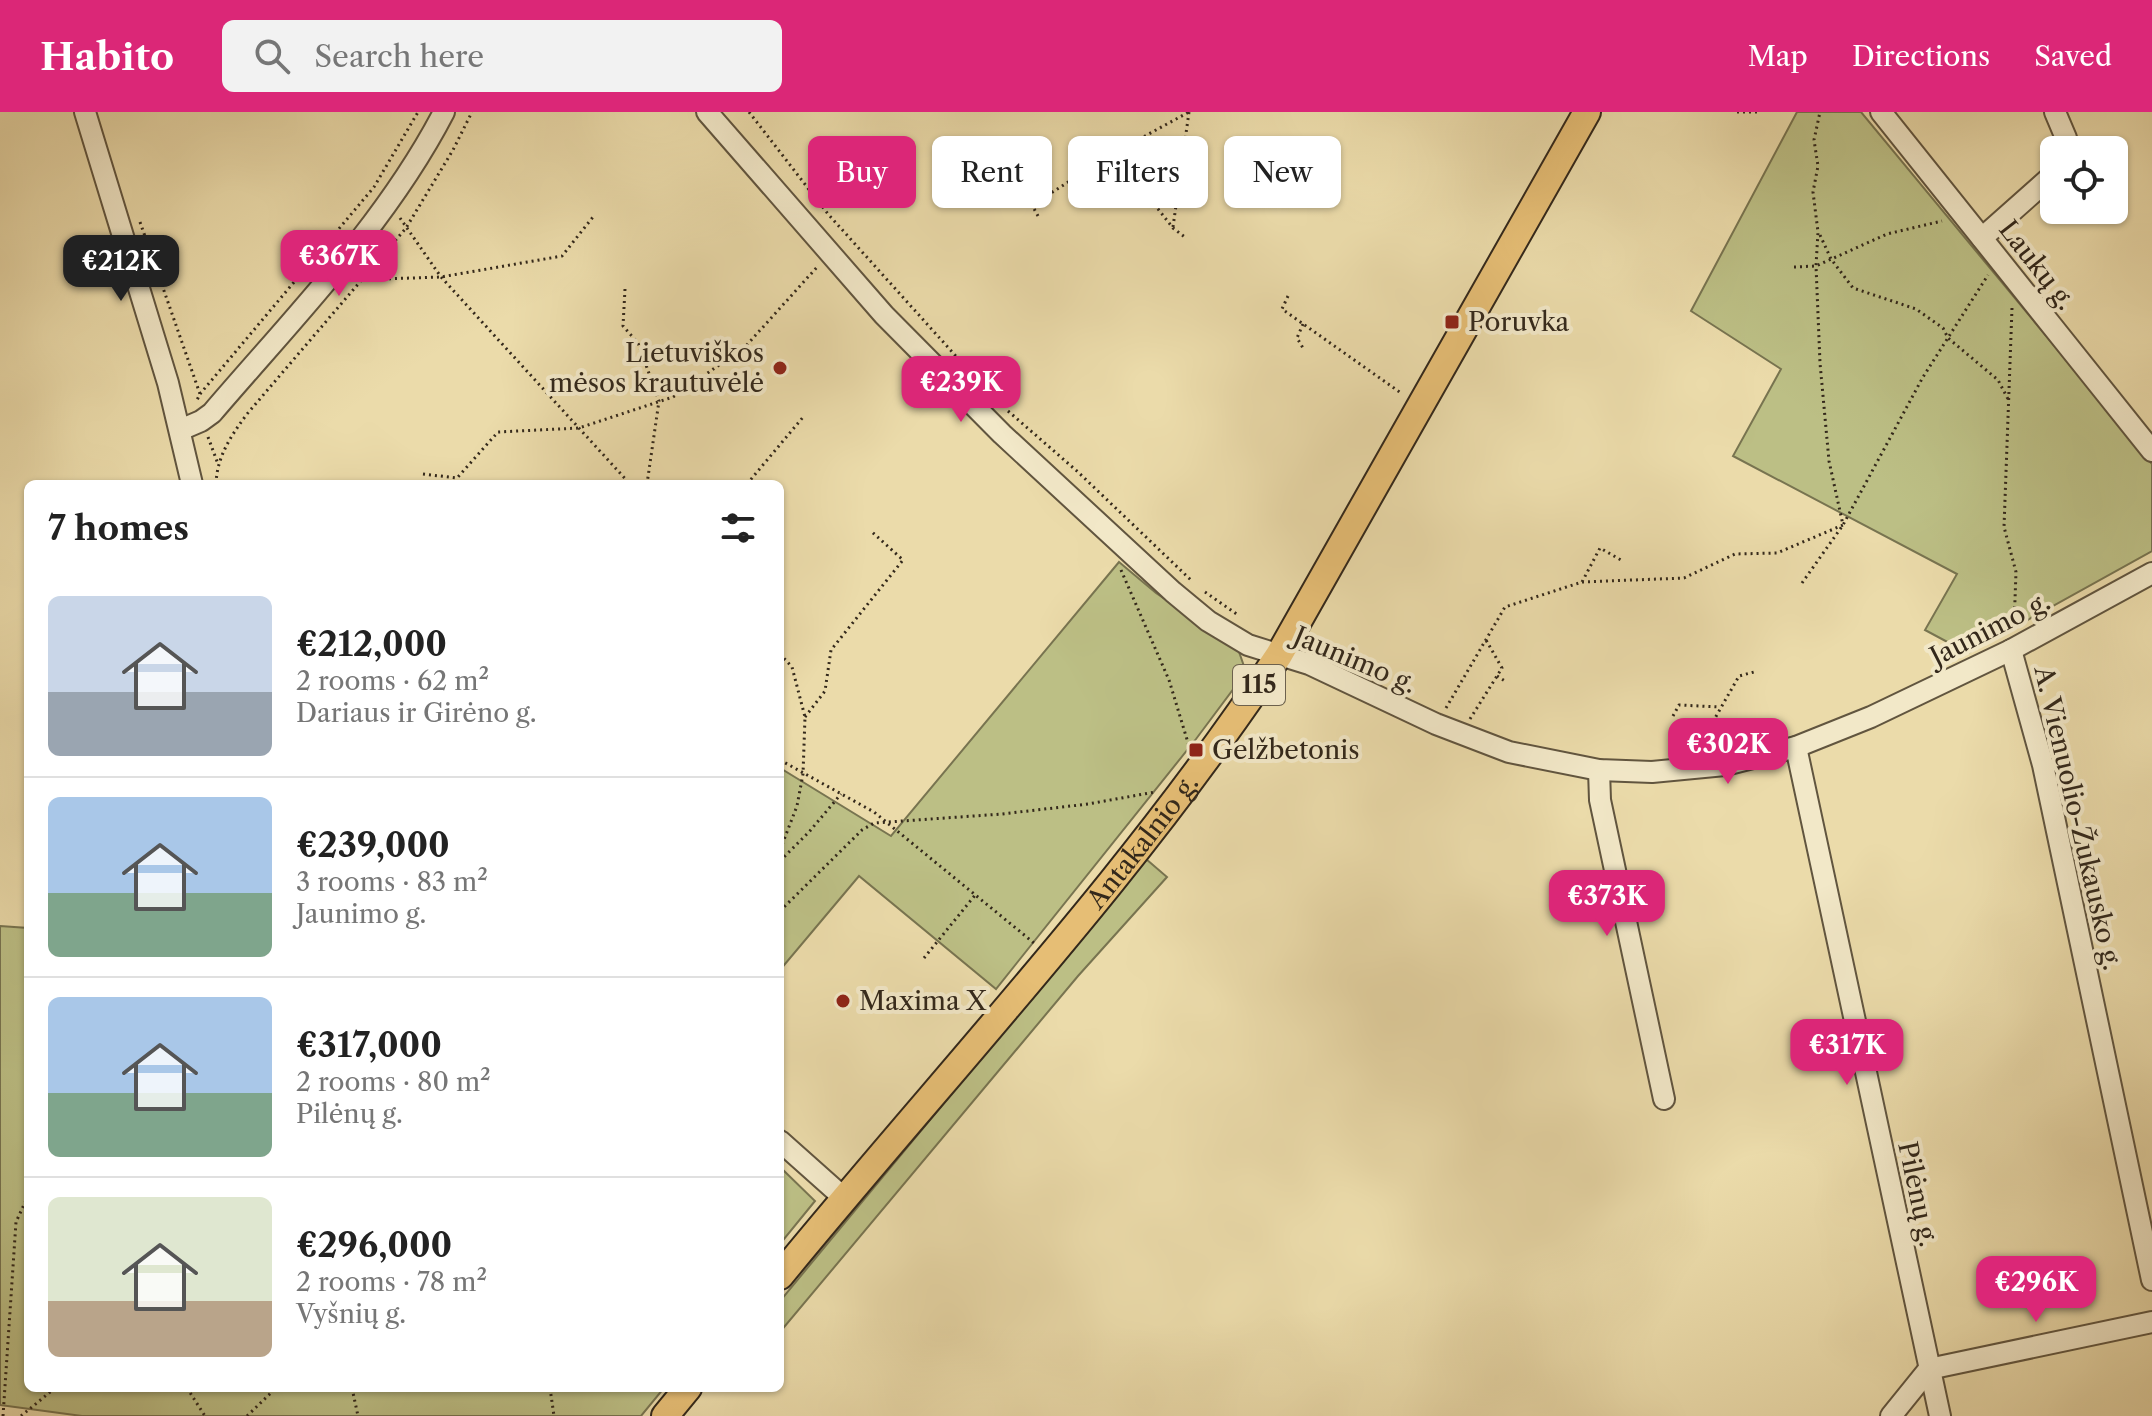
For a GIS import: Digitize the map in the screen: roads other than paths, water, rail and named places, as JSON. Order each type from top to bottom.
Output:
[{"type":"main road","name":"Antakalnio g.","points":[[784,1271],[1000,1017],[1192,779],[1279,655],[1587,112]]},
{"type":"main road","points":[[665,1416],[685,1392]]},
{"type":"street","points":[[85,112],[180,430],[191,480]]},
{"type":"street","points":[[180,430],[212,413],[325,281],[390,201],[444,112]]},
{"type":"street","name":"Jaunimo g.","points":[[707,112],[884,315],[1002,434],[1208,621],[1248,645],[1309,664],[1436,724],[1509,752],[1599,770],[1652,772],[1725,765],[1796,747],[1871,717],[2011,650],[2152,573]]},
{"type":"street","name":"Laukų g.","points":[[1881,112],[2152,451]]},
{"type":"street","points":[[2055,112],[2065,136]]},
{"type":"street","points":[[1982,238],[2040,186]]},
{"type":"street","name":"A. Vienuolio-Žukausko g.","points":[[2011,650],[2043,765],[2152,1280]]},
{"type":"street","name":"Pilėnų g.","points":[[1796,747],[1940,1416]]},
{"type":"street","points":[[1599,770],[1600,800],[1664,1099]]},
{"type":"street","points":[[784,1145],[844,1198]]},
{"type":"street","points":[[1891,1416],[1929,1369],[2152,1322]]},
{"type":"place","name":"Poruvka","points":[[1452,322]]},
{"type":"place","name":"Lietuviškos mėsos krautuvėlė","points":[[780,368]]},
{"type":"place","name":"Gelžbetonis","points":[[1196,750]]},
{"type":"place","name":"Maxima X","points":[[843,1001]]}]
